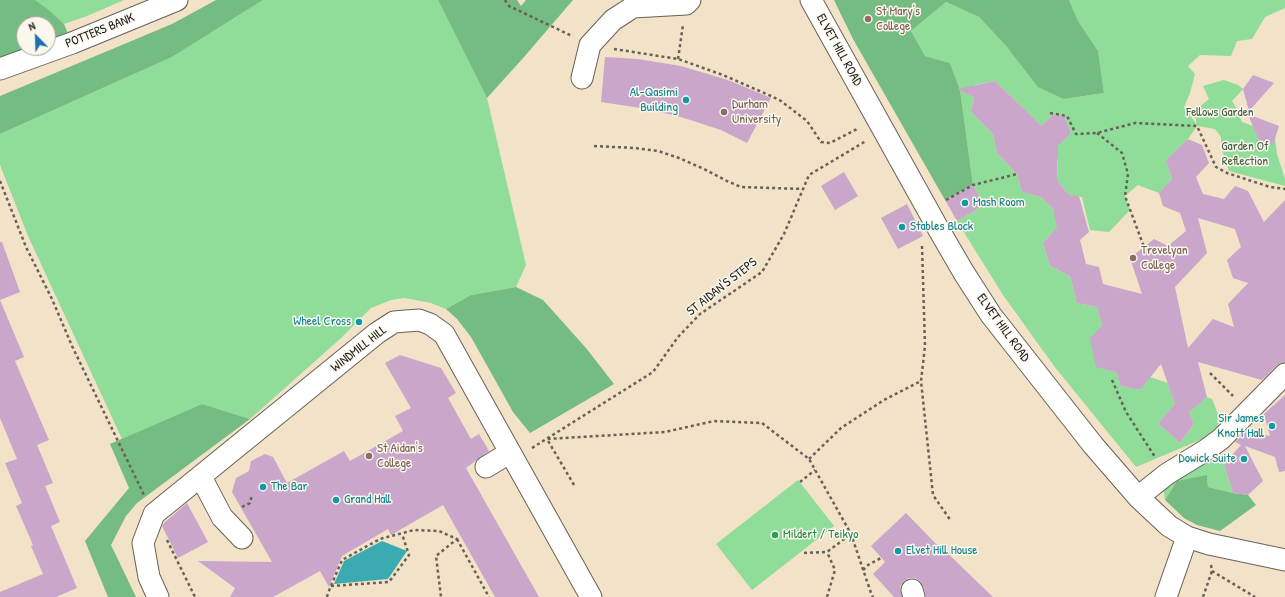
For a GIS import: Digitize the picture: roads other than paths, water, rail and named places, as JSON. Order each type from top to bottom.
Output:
[{"type":"street","name":"POTTERS BANK","points":[[0,69],[72,43],[177,0]]},
{"type":"street","name":"ELVET HILL ROAD","points":[[811,0],[964,273],[991,315],[1093,445],[1138,498],[1169,526],[1187,537],[1209,544],[1285,560]]},
{"type":"street","points":[[582,78],[590,45],[613,20],[633,7],[688,2]]},
{"type":"street","name":"WINDMILL HILL","points":[[158,597],[149,577],[143,543],[154,514],[377,333],[394,322],[419,320],[430,324],[444,334],[591,597]]},
{"type":"street","points":[[1138,498],[1167,474],[1221,439],[1285,374]]},
{"type":"street","points":[[486,467],[511,456]]},
{"type":"street","points":[[201,477],[222,517],[242,538]]},
{"type":"street","points":[[1166,597],[1187,537]]},
{"type":"water","points":[[382,541],[407,551],[388,579],[334,584],[344,561]]},
{"type":"place","name":"St Mary's College","points":[[868,19]]},
{"type":"place","name":"Al-Qasimi Building","points":[[686,100]]},
{"type":"place","name":"Durham University","points":[[724,112]]},
{"type":"place","name":"Mash Room","points":[[965,203]]},
{"type":"place","name":"Stables Block","points":[[902,227]]},
{"type":"place","name":"Trevelyan College","points":[[1133,258]]},
{"type":"place","name":"Wheel Cross","points":[[359,322]]},
{"type":"place","name":"Sir James Knott Hall","points":[[1272,426]]},
{"type":"place","name":"St Aidan's College","points":[[369,456]]},
{"type":"place","name":"Dowick Suite","points":[[1244,459]]},
{"type":"place","name":"The Bar","points":[[263,487]]},
{"type":"place","name":"Grand Hall","points":[[336,500]]},
{"type":"place","name":"Mildert / Teikyo","points":[[775,535]]},
{"type":"place","name":"Elvet Hill House","points":[[898,551]]},
{"type":"park label","name":"Fellows Garden","points":[[1220,113]]},
{"type":"park label","name":"Garden Of Reflection","points":[[1245,154]]}]
